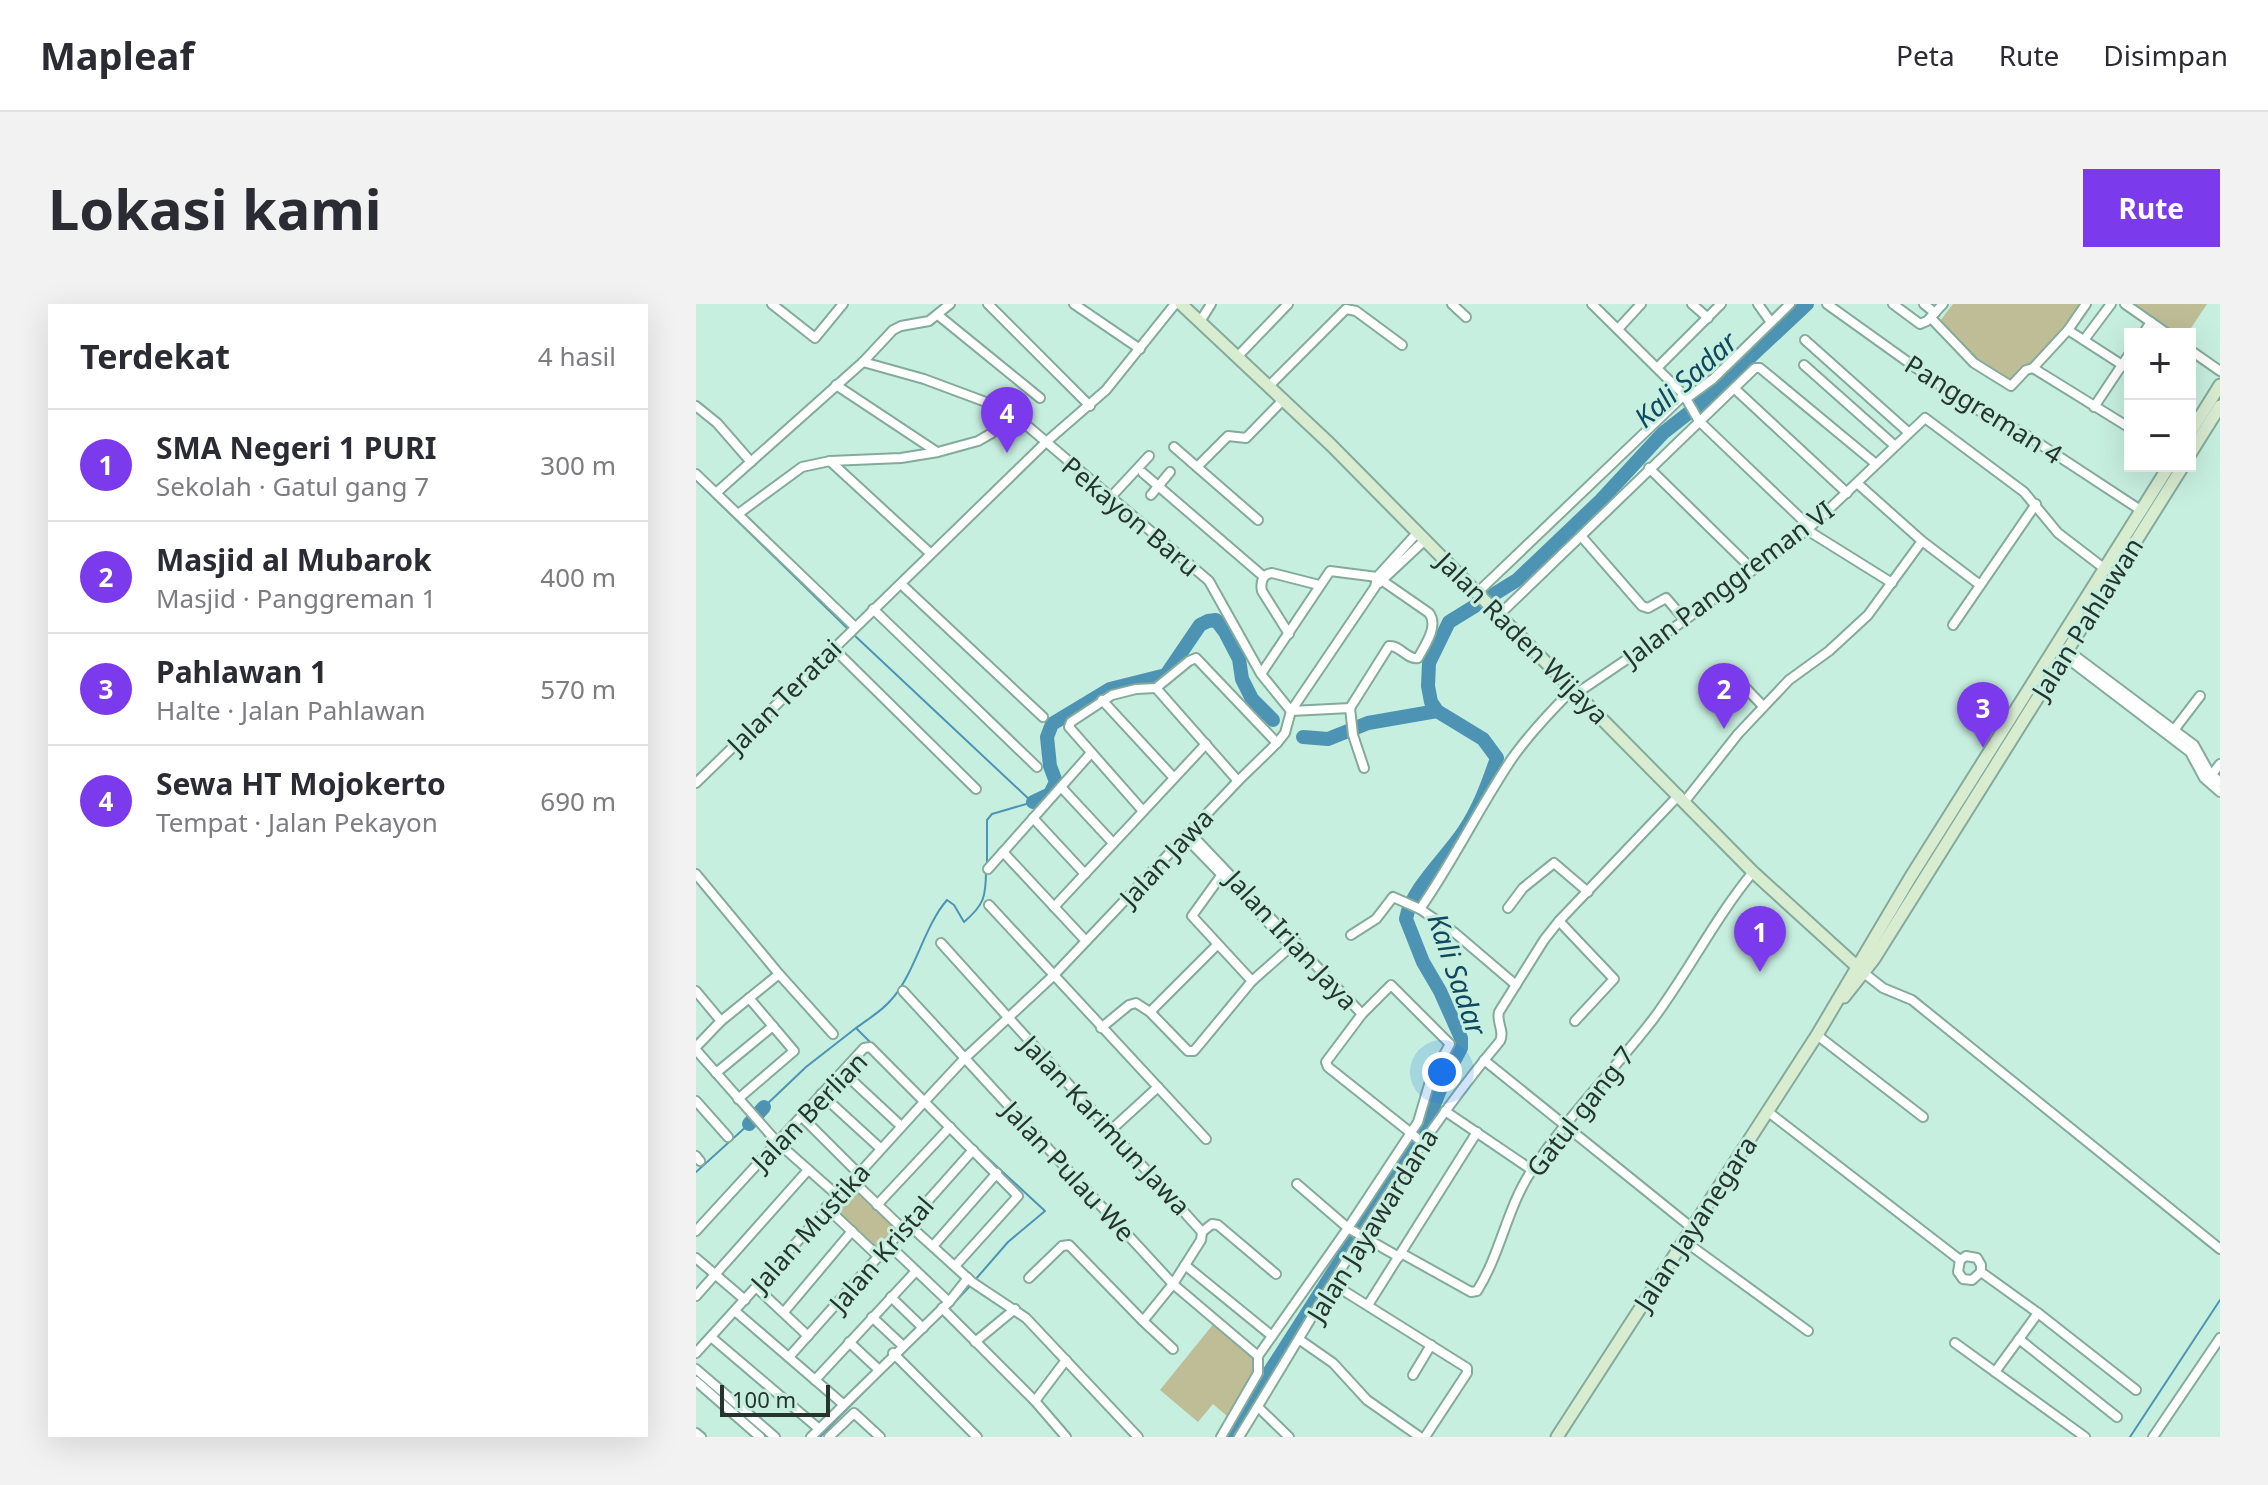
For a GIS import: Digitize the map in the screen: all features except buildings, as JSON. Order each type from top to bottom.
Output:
[{"type":"main road","name":"Jalan Raden Wijaya","points":[[1178,304],[1201,320],[1270,385],[1753,872],[1860,970]]},
{"type":"main road","points":[[2196,423],[2220,385]]},
{"type":"main road","points":[[2196,444],[2220,406]]},
{"type":"main road","name":"Jalan Pahlawan","points":[[1860,970],[2136,529],[2142,511],[2165,472]]},
{"type":"main road","name":"Jalan Pahlawan","points":[[2061,650],[2105,569],[2179,472]]},
{"type":"main road","name":"Jalan Jayanegara","points":[[1557,1437],[1860,970]]},
{"type":"street","points":[[772,304],[815,338],[843,304]]},
{"type":"street","points":[[716,493],[863,362],[897,327],[929,321],[950,304]]},
{"type":"street","points":[[988,304],[1090,406]]},
{"type":"street","points":[[1074,304],[1140,349]]},
{"type":"street","name":"Jalan Teratai","points":[[696,783],[930,553],[1045,443],[1090,406],[1178,304]]},
{"type":"street","points":[[1201,320],[1211,304]]},
{"type":"street","points":[[1238,356],[1288,304]]},
{"type":"street","points":[[1452,304],[1466,317]]},
{"type":"street","points":[[1592,304],[1687,399],[1697,418],[1808,529],[1892,583]]},
{"type":"street","points":[[1618,329],[1641,304]]},
{"type":"street","points":[[1692,304],[1708,318]]},
{"type":"street","points":[[1657,368],[1721,304]]},
{"type":"street","points":[[1758,304],[1770,321]]},
{"type":"street","points":[[1480,594],[1790,304]]},
{"type":"street","name":"Panggreman 4","points":[[1827,304],[1968,405],[2023,433],[2142,511]]},
{"type":"street","points":[[1893,304],[1920,324],[1943,304]]},
{"type":"street","points":[[1924,304],[1974,363],[2009,385],[2014,384],[2024,371],[2033,368],[2068,330],[2086,304]]},
{"type":"street","points":[[2084,340],[2111,304]]},
{"type":"street","points":[[2125,304],[2160,328]]},
{"type":"street","points":[[1270,385],[1346,309],[1356,311],[1402,345]]},
{"type":"street","points":[[938,315],[1040,398]]},
{"type":"street","points":[[2147,328],[2151,322]]},
{"type":"street","points":[[2068,330],[2124,366]]},
{"type":"street","points":[[1805,340],[1908,432],[1923,419],[1928,419],[2036,504],[2058,533],[2105,569]]},
{"type":"street","points":[[2196,354],[2220,371]]},
{"type":"street","points":[[738,514],[795,471],[809,465],[938,452],[983,439],[1010,411],[924,379],[863,362]]},
{"type":"street","points":[[1804,365],[1894,445]]},
{"type":"street","points":[[1498,614],[1581,536],[1697,418],[1735,389],[1755,368],[1760,368],[1876,464]]},
{"type":"street","points":[[2033,368],[2124,424]]},
{"type":"street","points":[[2094,407],[2124,370]]},
{"type":"street","points":[[836,385],[938,452]]},
{"type":"street","points":[[1735,389],[1847,493]]},
{"type":"street","points":[[1197,467],[1228,436],[1246,438],[1284,399]]},
{"type":"street","points":[[696,406],[717,423],[751,462]]},
{"type":"street","name":"Pekayon Baru","points":[[1010,411],[1202,574],[1215,591],[1261,674],[1290,715]]},
{"type":"street","name":"Jalan Panggreman VI","points":[[1418,908],[1465,840],[1513,758],[1534,729],[1575,691],[1685,620],[1808,529],[1908,432]]},
{"type":"street","points":[[1174,447],[1258,520]]},
{"type":"street","points":[[1110,498],[1149,456]]},
{"type":"street","points":[[830,461],[930,553]]},
{"type":"street","points":[[1649,468],[1753,570]]},
{"type":"street","points":[[1151,495],[1170,472]]},
{"type":"street","points":[[1143,473],[1264,577]]},
{"type":"street","points":[[696,474],[851,630]]},
{"type":"street","points":[[1857,483],[1922,541],[1980,585]]},
{"type":"street","points":[[1953,625],[2036,504]]},
{"type":"street","points":[[1581,536],[1642,606],[1648,608],[1666,598],[1685,620]]},
{"type":"street","name":"Jalan Jawa","points":[[926,1100],[965,1058],[1053,976],[1277,743],[1285,733],[1290,715],[1378,581],[1421,537]]},
{"type":"street","name":"Jalan Jayawardana","points":[[1239,1437],[1333,1284],[1356,1232],[1417,1138],[1445,1111],[1502,1036],[1498,1015],[1544,940],[1559,921],[1682,798],[1763,706],[1797,673],[1829,651],[1858,625],[1922,541]]},
{"type":"street","points":[[1261,674],[1326,574],[1332,571],[1378,581],[1429,613],[1434,622],[1417,659],[1394,645],[1388,647],[1350,708],[1353,735],[1364,768]]},
{"type":"street","points":[[1264,577],[1272,573],[1319,585]]},
{"type":"street","points":[[1264,577],[1262,591],[1289,634]]},
{"type":"street","points":[[901,584],[1043,717]]},
{"type":"street","points":[[873,609],[1037,767]]},
{"type":"street","points":[[833,648],[976,789]]},
{"type":"street","points":[[2061,650],[2197,749],[2209,778],[2220,782]]},
{"type":"street","points":[[2061,650],[2190,752],[2220,792]]},
{"type":"street","points":[[1143,811],[1069,725],[1102,700],[1128,690],[1156,688],[1196,658],[1277,743]]},
{"type":"street","points":[[1734,676],[1763,706]]},
{"type":"street","points":[[1156,688],[1238,781]]},
{"type":"street","points":[[2174,730],[2200,696]]},
{"type":"street","points":[[1102,700],[1174,778]]},
{"type":"street","points":[[1290,715],[1350,708]]},
{"type":"street","points":[[1054,907],[1206,744]]},
{"type":"street","points":[[988,869],[1091,753]]},
{"type":"street","points":[[2209,778],[2220,764]]},
{"type":"street","points":[[1061,787],[1113,843]]},
{"type":"street","points":[[1033,818],[1085,874]]},
{"type":"street","name":"Jalan Irian Jaya","points":[[1188,835],[1362,1014],[1326,1059],[1326,1064],[1417,1138]]},
{"type":"street","points":[[1003,852],[1086,941]]},
{"type":"street","points":[[1508,908],[1523,888],[1552,863],[1556,863],[1588,892]]},
{"type":"street","points":[[1224,872],[1192,916],[1252,981]]},
{"type":"street","name":"Gatul gang 7","points":[[1400,1255],[1471,1292],[1477,1291],[1503,1237],[1511,1207],[1532,1170],[1654,1017],[1753,872]]},
{"type":"street","points":[[696,874],[833,1034]]},
{"type":"street","points":[[1351,935],[1376,919],[1393,897],[1418,908],[1455,933],[1516,985]]},
{"type":"street","points":[[989,905],[1206,1139]]},
{"type":"street","points":[[1559,921],[1614,979],[1575,1021]]},
{"type":"street","name":"Jalan Karimun Jawa","points":[[941,943],[1202,1232]]},
{"type":"street","points":[[1101,1028],[1133,1003],[1143,1006],[1188,1051],[1194,1051],[1252,981],[1293,944]]},
{"type":"street","points":[[1150,1012],[1217,945]]},
{"type":"street","points":[[1860,970],[1883,988],[1912,1000],[2220,1249]]},
{"type":"street","points":[[779,974],[721,1021],[696,1048],[777,1142],[837,1195]]},
{"type":"street","points":[[1221,1437],[1258,1373],[1258,1356],[1356,1232],[1417,1138],[1431,1078],[1450,1044],[1391,985],[1362,1014]]},
{"type":"street","points":[[696,991],[721,1021]]},
{"type":"street","name":"Jalan Pulau We","points":[[903,991],[1173,1284],[1258,1356]]},
{"type":"street","points":[[738,1099],[794,1051],[749,998]]},
{"type":"street","points":[[716,1073],[773,1026]]},
{"type":"street","points":[[1817,1035],[1923,1117]]},
{"type":"street","name":"Jalan Berlian","points":[[696,1231],[864,1048],[870,1047],[926,1100]]},
{"type":"street","points":[[1484,1060],[1691,1227]]},
{"type":"street","points":[[843,1072],[901,1126]]},
{"type":"street","points":[[1111,1130],[1158,1087]]},
{"type":"street","points":[[821,1094],[880,1148]]},
{"type":"street","points":[[926,1100],[1018,1196],[955,1266]]},
{"type":"street","name":"Jalan Mustika","points":[[696,1353],[926,1100]]},
{"type":"street","points":[[696,1101],[728,1137]]},
{"type":"street","points":[[1445,1111],[1532,1170]]},
{"type":"street","points":[[1767,1111],[1960,1260]]},
{"type":"street","points":[[802,1117],[877,1205],[933,1246],[972,1281],[1015,1309],[1138,1437]]},
{"type":"street","points":[[877,1205],[950,1127]]},
{"type":"street","points":[[1368,1305],[1477,1132]]},
{"type":"street","name":"Jalan Kristal","points":[[789,1357],[973,1150]]},
{"type":"street","points":[[696,1296],[808,1170]]},
{"type":"street","points":[[933,1246],[997,1173]]},
{"type":"street","points":[[1297,1184],[1356,1232],[1400,1255]]},
{"type":"street","points":[[826,1207],[879,1257]]},
{"type":"street","points":[[1143,1321],[1173,1284],[1202,1232],[1212,1224],[1218,1225],[1276,1274]]},
{"type":"street","points":[[784,1312],[852,1231]]},
{"type":"street","points":[[1683,1240],[1808,1331]]},
{"type":"street","points":[[1029,1278],[1062,1246],[1069,1245],[1173,1349]]},
{"type":"street","points":[[890,1246],[916,1271],[975,1342],[1035,1401],[1066,1437]]},
{"type":"street","points":[[1974,1256],[1980,1261],[1981,1272],[1976,1279],[1963,1279],[1958,1272],[1960,1260],[1974,1256]]},
{"type":"street","points":[[696,1258],[745,1300]]},
{"type":"street","points":[[1185,1265],[1272,1336]]},
{"type":"street","points":[[815,1380],[916,1271]]},
{"type":"street","points":[[1981,1272],[2136,1390]]},
{"type":"street","points":[[811,1437],[902,1345],[972,1281]]},
{"type":"street","points":[[1300,1340],[1333,1363],[1367,1400],[1423,1437],[1468,1370],[1333,1284]]},
{"type":"street","points":[[756,1287],[808,1336]]},
{"type":"street","points":[[891,1297],[923,1328]]},
{"type":"street","points":[[975,1342],[1015,1309]]},
{"type":"street","points":[[735,1311],[843,1404]]},
{"type":"street","points":[[1995,1372],[2038,1313]]},
{"type":"street","points":[[872,1317],[902,1345]]},
{"type":"street","points":[[711,1337],[818,1428]]},
{"type":"street","points":[[2157,1436],[2220,1338]]},
{"type":"street","points":[[2019,1339],[2117,1417]]},
{"type":"street","points":[[849,1342],[878,1369]]},
{"type":"street","points":[[1955,1343],[2085,1437]]},
{"type":"street","points":[[1413,1375],[1431,1345]]},
{"type":"street","points":[[895,1355],[977,1437]]},
{"type":"street","points":[[1035,1401],[1066,1360]]},
{"type":"street","points":[[696,1369],[775,1437]]},
{"type":"street","points":[[696,1381],[760,1437]]},
{"type":"street","points":[[1258,1407],[1289,1437]]},
{"type":"street","points":[[829,1437],[843,1421],[857,1414],[880,1437]]},
{"type":"street","points":[[696,1433],[701,1437]]},
{"type":"green space","points":[[1953,304],[2080,304],[2016,389],[1936,326]]},
{"type":"green space","points":[[2133,304],[2207,304],[2191,328],[2170,328]]},
{"type":"green space","points":[[853,1186],[900,1229],[877,1253],[831,1210]]},
{"type":"green space","points":[[1215,1322],[1255,1356],[1256,1373],[1228,1417],[1213,1404],[1198,1422],[1160,1390]]},
{"type":"waterway","name":"Kali Sadar","points":[[1228,1437],[1424,1130],[1461,1048],[1461,1038],[1423,962],[1406,919],[1422,885],[1469,823],[1497,758],[1483,739],[1437,711],[1431,702],[1429,663],[1449,622],[1517,580],[1601,500],[1663,433],[1700,404],[1807,304]]},
{"type":"waterway","points":[[713,497],[848,629]]},
{"type":"waterway","points":[[1033,802],[1050,794],[1056,782],[1050,766],[1047,737],[1052,724],[1110,689],[1166,675],[1200,625],[1208,621],[1216,620],[1225,632],[1239,659],[1242,679],[1252,699],[1273,720]]},
{"type":"waterway","points":[[853,634],[1032,802]]},
{"type":"waterway","points":[[1303,737],[1328,739],[1368,723],[1437,711]]},
{"type":"waterway","points":[[987,864],[987,820],[992,814],[1033,802]]},
{"type":"waterway","points":[[871,1043],[856,1028],[883,1008],[899,989],[947,900],[954,905],[964,922],[976,910],[984,894],[986,870]]},
{"type":"waterway","points":[[764,1107],[806,1067],[856,1028]]},
{"type":"waterway","points":[[749,1124],[764,1107]]},
{"type":"waterway","points":[[696,1172],[749,1124]]},
{"type":"waterway","points":[[975,1280],[1008,1242],[1045,1211],[978,1149]]},
{"type":"waterway","points":[[953,1304],[971,1285]]},
{"type":"waterway","points":[[2130,1437],[2220,1300]]},
{"type":"waterway","points":[[907,1348],[943,1314]]},
{"type":"waterway","points":[[820,1437],[886,1369]]},
{"type":"place","name":"Sewa HT Mojokerto","points":[[1007,453]]},
{"type":"place","name":"Masjid al Mubarok","points":[[1724,729]]},
{"type":"place","name":"Pahlawan 1","points":[[1983,748]]},
{"type":"place","name":"SMA Negeri 1 PURI","points":[[1760,972]]}]
